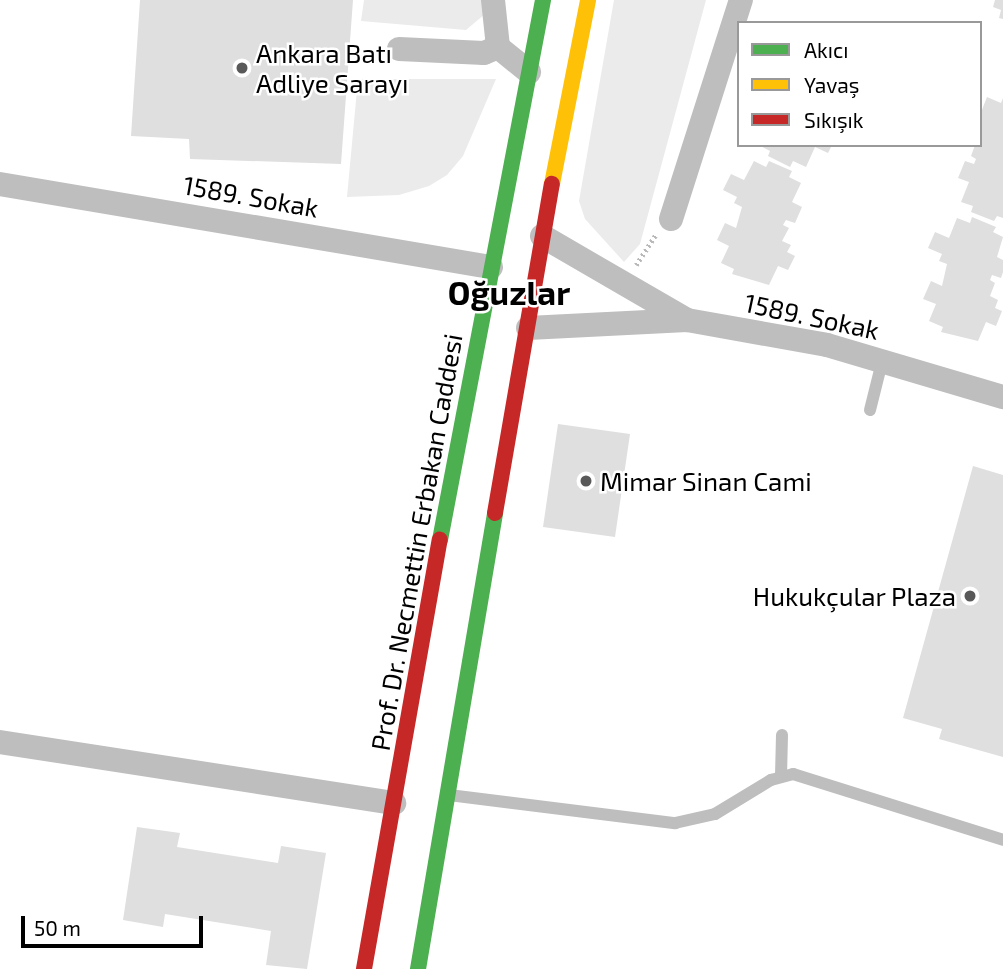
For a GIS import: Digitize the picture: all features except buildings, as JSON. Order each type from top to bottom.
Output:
[{"type":"main road","name":"Prof. Dr. Necmettin Erbakan Caddesi","points":[[364,969],[491,267],[543,0]]},
{"type":"main road","points":[[418,969],[542,236],[589,0]]},
{"type":"street","points":[[493,0],[498,47],[529,72]]},
{"type":"street","points":[[671,219],[741,0]]},
{"type":"street","points":[[399,49],[484,53],[498,47]]},
{"type":"street","name":"1589. Sokak","points":[[0,184],[491,267]]},
{"type":"street","name":"1589. Sokak","points":[[542,236],[687,320],[827,345],[1003,397]]},
{"type":"street","points":[[528,328],[687,320]]},
{"type":"street","points":[[0,742],[394,803]]},
{"type":"lane","points":[[870,410],[883,362]]},
{"type":"lane","points":[[782,735],[782,776]]},
{"type":"lane","points":[[448,795],[675,824],[715,814],[782,776],[815,778],[1003,840]]},
{"type":"path","points":[[624,285],[659,227],[671,219]]},
{"type":"shaded area","points":[[364,0],[484,0],[485,14],[466,30],[361,21]]},
{"type":"shaded area","points":[[614,0],[706,0],[640,244],[624,262],[585,219],[579,201]]},
{"type":"shaded area","points":[[358,79],[496,79],[463,156],[447,175],[429,186],[399,195],[347,197]]},
{"type":"traffic: fast","points":[[440,540],[543,0]]},
{"type":"traffic: fast","points":[[418,969],[495,513]]},
{"type":"traffic: slow","points":[[552,184],[588,0]]},
{"type":"traffic: jam","points":[[495,513],[552,184]]},
{"type":"traffic: jam","points":[[364,969],[440,540]]},
{"type":"place","name":"Ankara Batı Adliye Sarayı","points":[[242,68]]},
{"type":"place","name":"Mimar Sinan Cami","points":[[586,481]]},
{"type":"place","name":"Hukukçular Plaza","points":[[970,596]]},
{"type":"district","name":"Oğuzlar","points":[[509,293]]}]
